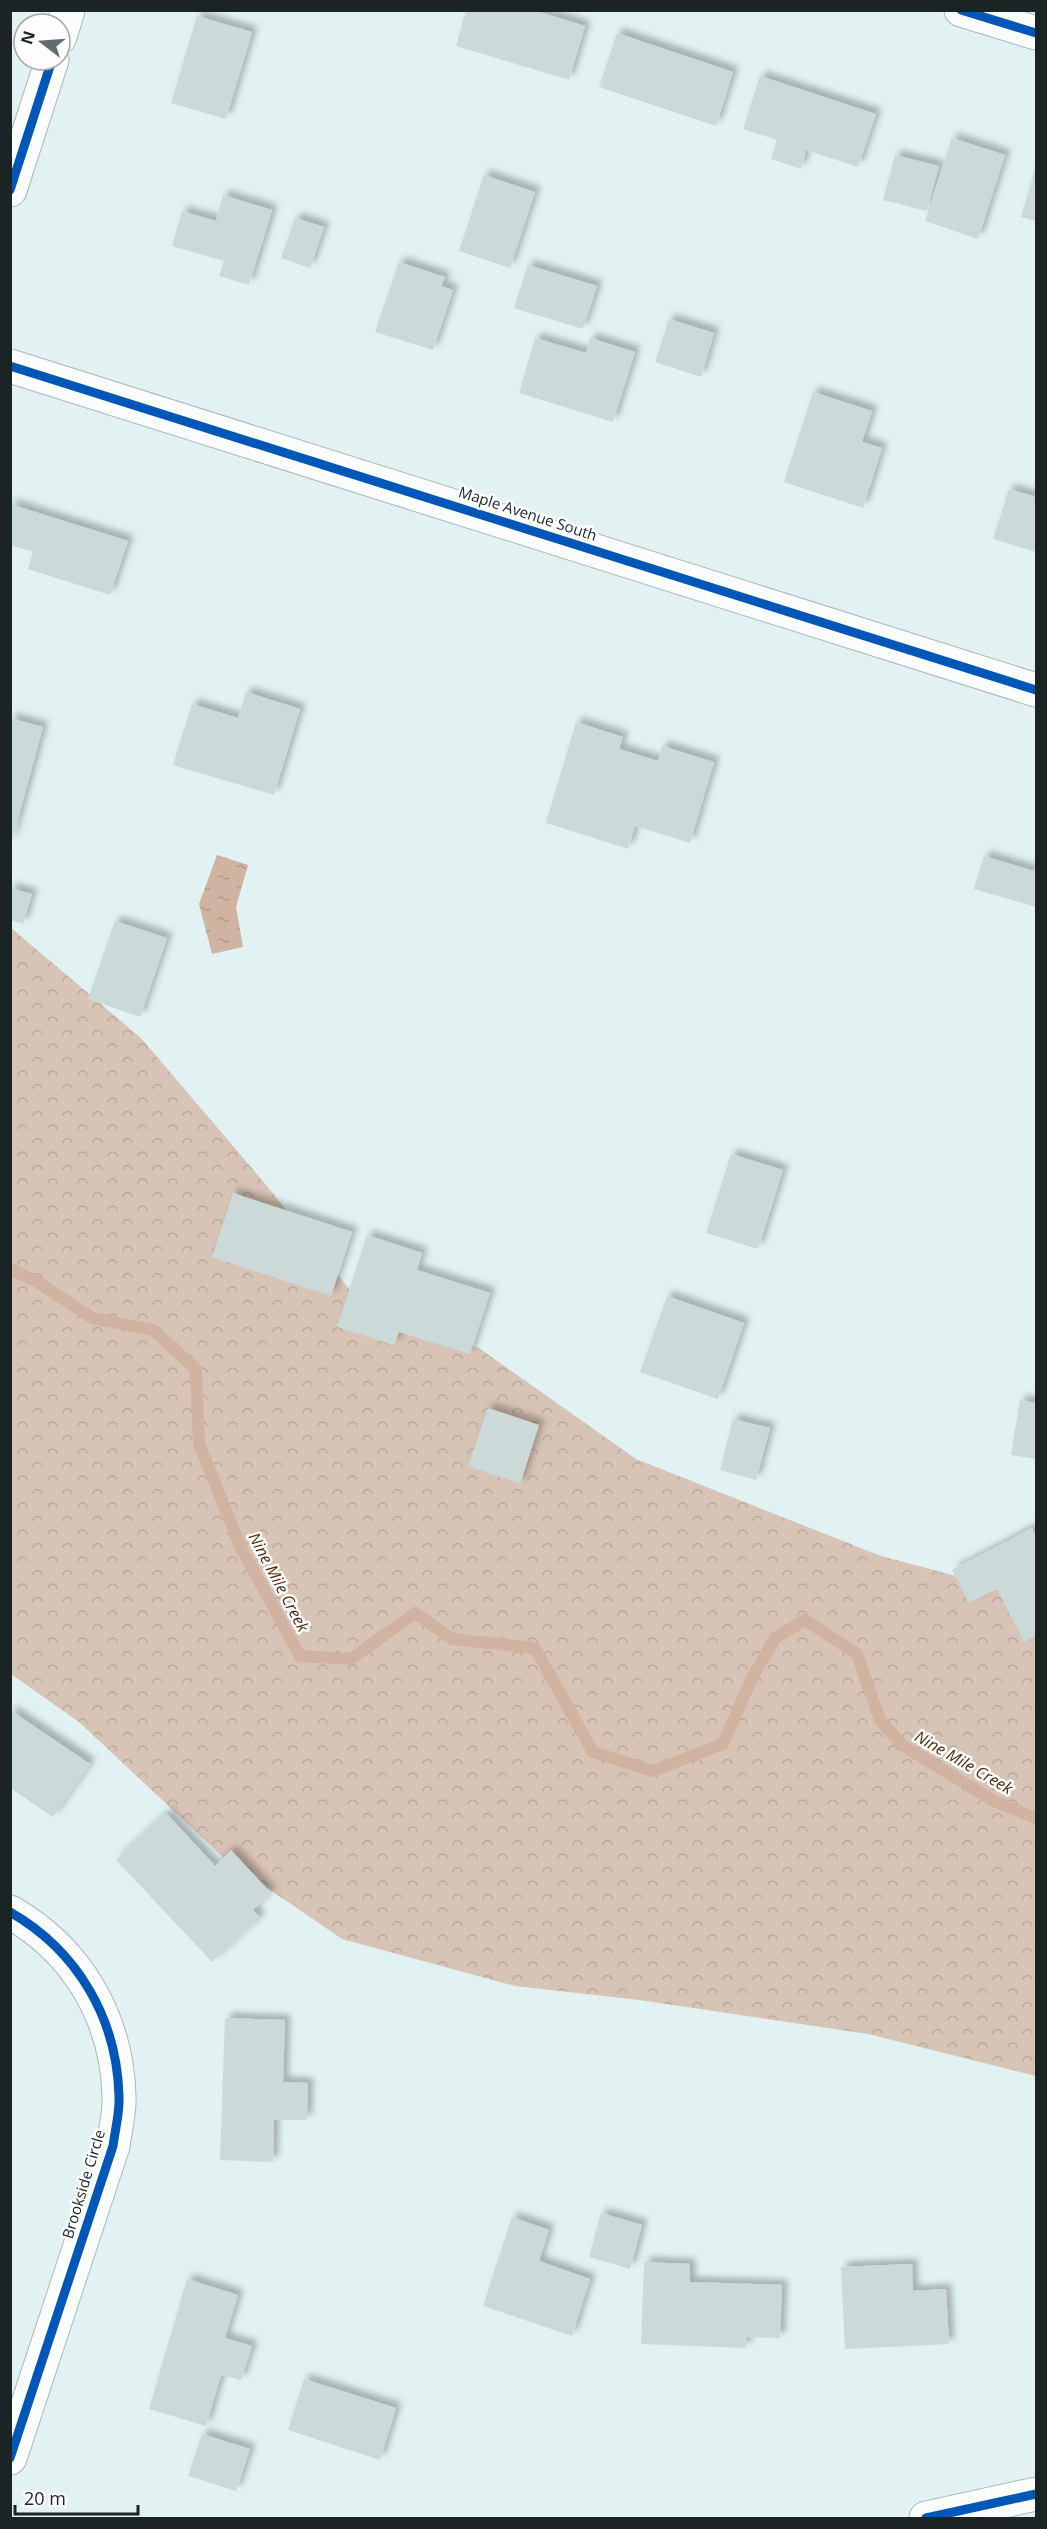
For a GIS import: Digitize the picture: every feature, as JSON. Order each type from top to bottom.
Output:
[{"type":"street","points":[[961,10],[1036,33]]},
{"type":"street","points":[[10,190],[48,72]]},
{"type":"street","name":"Maple Avenue South","points":[[10,366],[1036,690]]},
{"type":"street","name":"Brookside Circle","points":[[10,1912],[29,1923],[67,1958],[96,1997],[114,2046],[120,2098],[113,2146],[10,2458]]},
{"type":"street","points":[[926,2518],[1036,2494]]},
{"type":"green space","points":[[10,927],[141,1038],[267,1186],[353,1294],[479,1348],[636,1459],[881,1556],[1036,1597],[1036,2076],[868,2034],[639,2000],[515,1986],[342,1939],[225,1859],[79,1722],[11,1674]]},
{"type":"water","points":[[217,855],[248,865],[236,907],[243,947],[212,954],[199,904]]},
{"type":"building","points":[[466,10],[533,10],[585,26],[569,80],[456,46]]},
{"type":"building","points":[[197,16],[252,32],[226,119],[171,103]]},
{"type":"building","points":[[617,33],[733,72],[716,126],[599,87]]},
{"type":"building","points":[[760,76],[876,114],[858,167],[806,150],[801,169],[771,159],[777,140],[743,129]]},
{"type":"building","points":[[952,138],[1005,155],[978,239],[925,221]]},
{"type":"building","points":[[895,155],[939,166],[927,211],[883,200]]},
{"type":"building","points":[[1036,166],[1036,221],[1021,217]]},
{"type":"building","points":[[484,175],[535,192],[510,268],[459,251]]},
{"type":"building","points":[[223,195],[272,210],[249,285],[219,276],[224,261],[172,246],[182,211],[216,221]]},
{"type":"building","points":[[295,218],[324,227],[310,268],[281,258]]},
{"type":"building","points":[[399,262],[445,277],[441,286],[453,290],[433,350],[375,332]]},
{"type":"building","points":[[528,265],[597,286],[583,329],[514,308]]},
{"type":"building","points":[[669,319],[714,333],[701,377],[655,362]]},
{"type":"building","points":[[535,338],[586,353],[590,338],[635,352],[613,422],[519,393]]},
{"type":"building","points":[[813,392],[872,411],[862,442],[882,448],[863,508],[784,482]]},
{"type":"building","points":[[1009,489],[1036,497],[1036,552],[993,539]]},
{"type":"building","points":[[10,504],[128,541],[110,595],[28,569],[33,552],[10,545]]},
{"type":"building","points":[[246,692],[300,709],[274,795],[173,765],[192,704],[238,718]]},
{"type":"building","points":[[10,718],[43,727],[11,844],[10,844]]},
{"type":"building","points":[[576,722],[623,737],[619,749],[658,761],[662,746],[714,762],[690,843],[635,826],[628,849],[546,823]]},
{"type":"building","points":[[984,856],[1034,871],[1036,864],[1036,907],[974,889]]},
{"type":"building","points":[[10,888],[32,894],[23,924],[10,920]]},
{"type":"building","points":[[115,921],[167,938],[140,1017],[88,999]]},
{"type":"building","points":[[731,1154],[783,1170],[758,1249],[706,1233]]},
{"type":"building","points":[[233,1193],[352,1232],[331,1296],[212,1257]]},
{"type":"building","points":[[367,1235],[422,1253],[417,1270],[490,1293],[470,1354],[399,1332],[394,1345],[337,1327]]},
{"type":"building","points":[[667,1296],[744,1323],[718,1399],[640,1372]]},
{"type":"building","points":[[1020,1400],[1036,1403],[1036,1459],[1011,1455]]},
{"type":"building","points":[[488,1408],[539,1425],[520,1484],[468,1466]]},
{"type":"building","points":[[733,1419],[770,1428],[756,1480],[720,1470]]},
{"type":"building","points":[[1032,1528],[1036,1537],[1036,1636],[1024,1642],[997,1589],[969,1603],[952,1570]]},
{"type":"building","points":[[10,1710],[90,1764],[53,1817],[10,1788]]},
{"type":"building","points":[[166,1813],[215,1866],[231,1850],[271,1893],[253,1910],[260,1918],[212,1962],[116,1860]]},
{"type":"building","points":[[225,2018],[285,2020],[283,2082],[308,2083],[307,2120],[274,2120],[273,2162],[220,2160]]},
{"type":"building","points":[[601,2213],[642,2225],[630,2269],[589,2257]]},
{"type":"building","points":[[512,2217],[549,2230],[539,2261],[590,2279],[572,2336],[483,2306]]},
{"type":"building","points":[[644,2262],[690,2264],[690,2282],[782,2285],[780,2338],[747,2337],[746,2348],[641,2344]]},
{"type":"building","points":[[912,2264],[913,2291],[946,2289],[949,2344],[845,2349],[841,2267]]},
{"type":"building","points":[[187,2279],[238,2295],[225,2338],[252,2346],[241,2380],[221,2375],[206,2426],[149,2409]]},
{"type":"building","points":[[304,2379],[396,2408],[380,2460],[288,2430]]},
{"type":"building","points":[[202,2434],[250,2449],[236,2491],[188,2476]]},
{"type":"waterway","name":"Nine Mile Creek","points":[[10,1269],[36,1281],[92,1318],[153,1330],[196,1369],[199,1443],[241,1548],[300,1656],[351,1659],[415,1613],[452,1639],[535,1648],[593,1752],[653,1771],[723,1744],[752,1678],[775,1638],[805,1620],[857,1654],[880,1720],[902,1745],[994,1801],[1036,1818]]},
{"type":"cycle path","points":[[961,10],[1036,33]]},
{"type":"cycle path","points":[[10,190],[48,72]]},
{"type":"cycle path","points":[[10,366],[1036,690]]},
{"type":"cycle path","points":[[10,1912],[55,1946],[74,1967],[89,1990],[102,2014],[111,2040],[117,2068],[119,2102],[113,2146],[10,2458]]},
{"type":"cycle path","points":[[926,2518],[1036,2494]]}]
